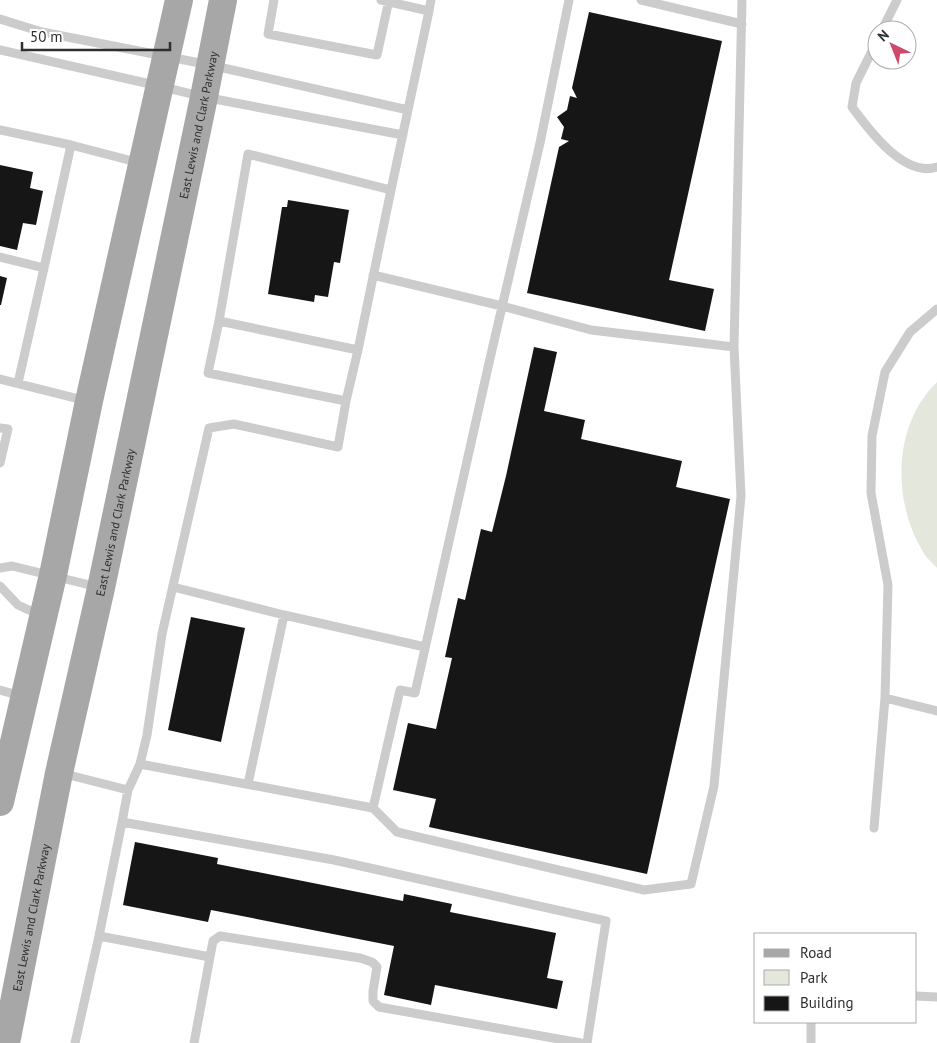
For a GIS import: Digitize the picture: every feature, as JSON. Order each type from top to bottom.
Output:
[{"type":"main road","points":[[1,794],[12,694],[43,617],[179,0]]},
{"type":"main road","name":"East Lewis and Clark Parkway","points":[[6,1043],[58,773],[101,588],[223,0]]},
{"type":"lane","points":[[274,0],[268,34],[378,55],[386,1],[429,11]]},
{"type":"lane","points":[[74,1043],[99,936],[128,790],[140,764],[147,735],[162,634],[209,428],[234,424],[338,447],[346,401],[432,0]]},
{"type":"lane","points":[[373,808],[400,690],[416,693],[538,151],[569,0]]},
{"type":"lane","points":[[641,0],[742,24]]},
{"type":"lane","points":[[140,764],[373,808],[397,832],[644,890],[691,884],[714,786],[740,496],[734,347],[742,0]]},
{"type":"lane","points":[[887,20],[897,0]]},
{"type":"lane","points":[[0,19],[42,32],[210,66],[408,110]]},
{"type":"lane","points":[[0,50],[204,98],[403,135]]},
{"type":"lane","points":[[867,61],[856,83],[852,107],[873,135],[903,161],[928,170],[937,167]]},
{"type":"lane","points":[[0,130],[143,163]]},
{"type":"lane","points":[[18,383],[71,145]]},
{"type":"lane","points":[[346,401],[208,373],[248,154],[391,190]]},
{"type":"lane","points":[[0,258],[44,268]]},
{"type":"lane","points":[[373,275],[591,330],[734,347]]},
{"type":"lane","points":[[874,828],[884,698],[888,585],[872,493],[872,436],[885,372],[910,332],[937,309]]},
{"type":"lane","points":[[219,320],[358,350]]},
{"type":"lane","points":[[0,379],[90,401]]},
{"type":"lane","points":[[0,428],[8,429],[0,462]]},
{"type":"lane","points":[[0,568],[12,566],[101,588]]},
{"type":"lane","points":[[0,586],[18,605],[43,617]]},
{"type":"lane","points":[[173,587],[284,615],[425,647]]},
{"type":"lane","points":[[248,784],[284,615]]},
{"type":"lane","points":[[884,698],[937,711]]},
{"type":"lane","points":[[58,773],[128,790]]},
{"type":"lane","points":[[122,822],[334,860],[606,921],[587,1043]]},
{"type":"lane","points":[[99,936],[210,957]]},
{"type":"lane","points":[[194,1043],[213,942],[220,936],[360,958],[372,962],[377,967],[373,1001],[379,1007],[581,1043]]},
{"type":"lane","points":[[917,996],[937,997]]},
{"type":"lane","points":[[810,1043],[811,1023]]},
{"type":"green space","points":[[937,382],[937,568],[923,553],[912,530],[902,486],[902,463],[905,441],[912,419],[922,399]]},
{"type":"building","points":[[589,12],[722,41],[669,280],[714,289],[705,331],[527,293],[559,147],[569,141],[561,139],[564,127],[557,117],[567,110],[570,96],[577,98],[572,88]]},
{"type":"building","points":[[0,165],[33,172],[30,188],[43,191],[36,225],[23,223],[17,250],[0,246]]},
{"type":"building","points":[[288,200],[349,210],[340,263],[334,262],[328,297],[315,295],[314,302],[268,294],[282,207],[287,207]]},
{"type":"building","points":[[0,276],[7,278],[1,305],[0,305]]},
{"type":"building","points":[[534,347],[557,352],[544,411],[585,420],[581,439],[682,461],[676,487],[730,499],[647,874],[429,827],[436,799],[393,790],[408,723],[436,729],[452,658],[445,657],[458,598],[465,600],[481,529],[492,532]]},
{"type":"building","points":[[191,617],[245,628],[221,742],[168,730]]},
{"type":"building","points":[[135,842],[218,858],[217,864],[403,901],[404,894],[452,904],[450,912],[556,933],[547,978],[563,981],[557,1009],[435,985],[431,1005],[384,995],[394,946],[211,910],[208,922],[123,905]]}]
